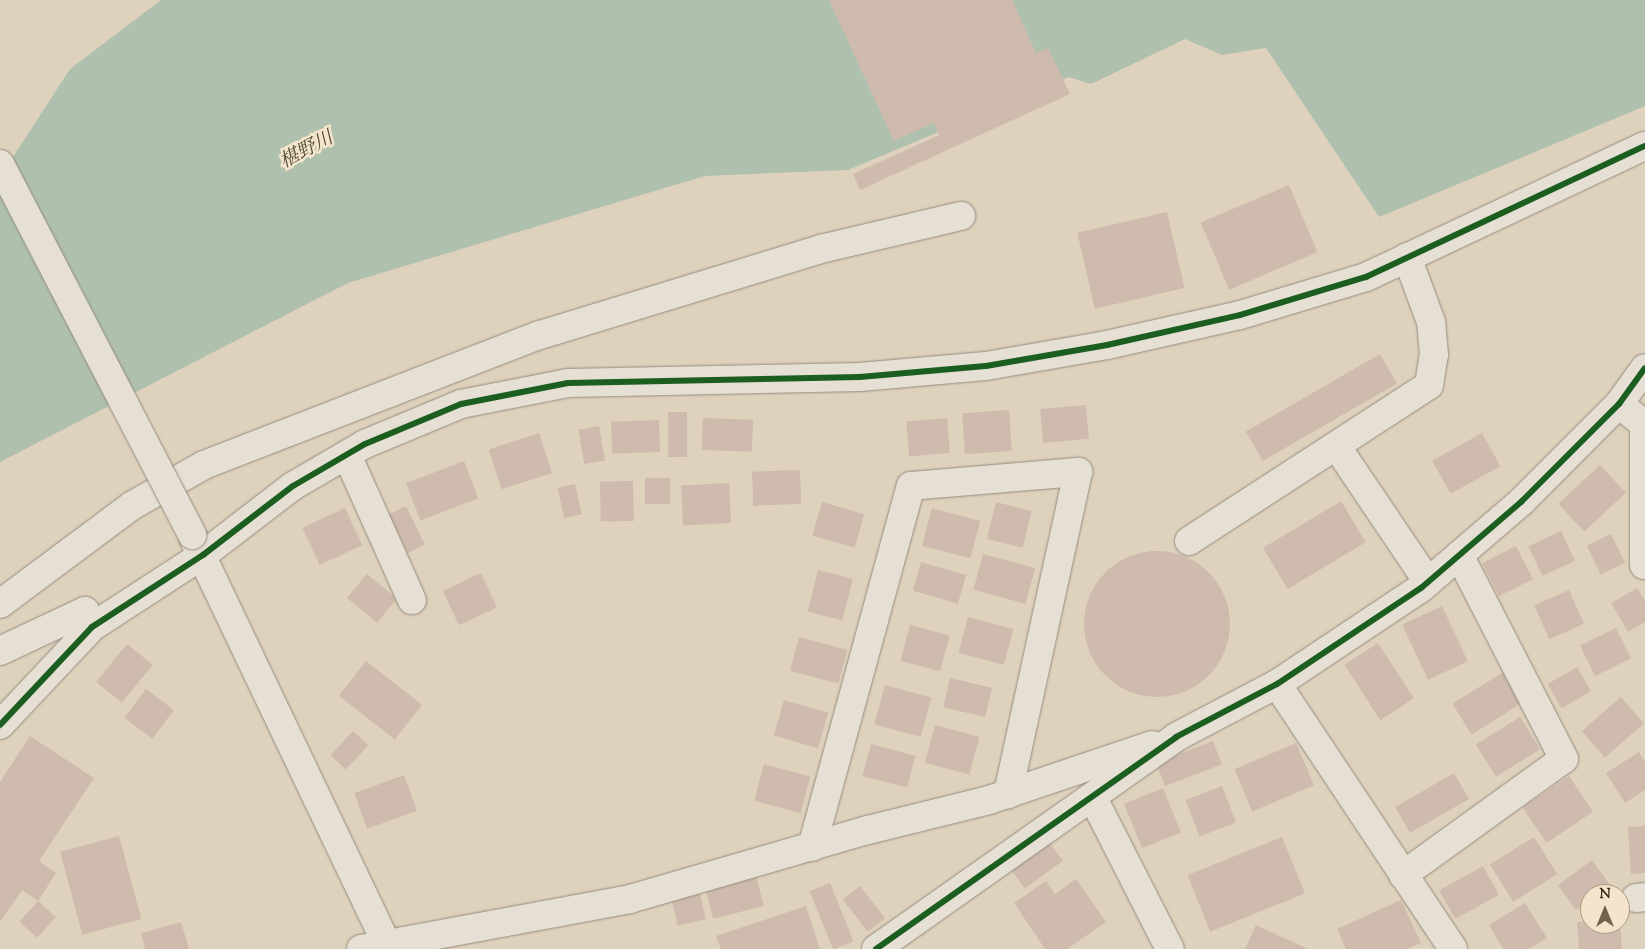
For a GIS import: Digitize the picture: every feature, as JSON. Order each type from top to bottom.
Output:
[{"type":"street","points":[[0,725],[92,627],[197,545],[347,454],[461,404],[568,383],[860,377],[986,366],[1107,345],[1240,315],[1366,277],[1645,146]]},
{"type":"street","points":[[0,164],[197,545],[379,948],[630,899],[1008,794],[1176,737]]},
{"type":"street","points":[[0,604],[133,505],[204,465],[540,335],[821,249],[961,216]]},
{"type":"street","points":[[1189,542],[1337,447],[1429,385],[1434,355],[1431,322],[1407,258]]},
{"type":"street","points":[[876,949],[1093,798],[1176,737],[1277,684],[1428,582],[1521,502],[1618,404],[1645,368]]},
{"type":"street","points":[[1618,404],[1644,424],[1644,565]]},
{"type":"street","points":[[1337,447],[1428,582]]},
{"type":"street","points":[[347,454],[412,600]]},
{"type":"street","points":[[812,847],[911,486],[1078,472],[1008,794]]},
{"type":"street","points":[[1403,875],[1564,759],[1459,555]]},
{"type":"street","points":[[0,651],[85,611],[92,627]]},
{"type":"street","points":[[1277,684],[1454,949]]},
{"type":"street","points":[[1093,798],[1170,949]]},
{"type":"water","name":"椹野川","points":[[161,0],[1645,0],[1645,106],[1379,217],[1266,48],[1222,55],[1185,39],[1091,84],[1069,77],[848,170],[705,176],[348,283],[0,462],[0,177],[70,69]]},
{"type":"building","points":[[829,0],[1012,0],[1036,53],[1048,48],[1070,94],[860,190],[853,174],[939,135],[934,123],[894,141]]},
{"type":"building","points":[[1289,185],[1318,252],[1229,290],[1201,223]]},
{"type":"building","points":[[1167,212],[1185,288],[1095,309],[1077,233]]},
{"type":"building","points":[[1380,354],[1397,383],[1263,461],[1246,432]]},
{"type":"building","points":[[1086,405],[1089,439],[1043,443],[1040,409]]},
{"type":"building","points":[[1009,410],[1012,451],[965,454],[962,413]]},
{"type":"building","points":[[668,412],[687,412],[687,457],[668,457]]},
{"type":"building","points":[[703,418],[753,420],[752,452],[702,450]]},
{"type":"building","points":[[947,418],[950,453],[909,456],[906,422]]},
{"type":"building","points":[[659,420],[660,452],[612,454],[611,422]]},
{"type":"building","points":[[599,426],[605,460],[584,464],[578,430]]},
{"type":"building","points":[[539,433],[552,473],[502,489],[489,449]]},
{"type":"building","points":[[1482,433],[1500,466],[1451,494],[1432,461]]},
{"type":"building","points":[[464,461],[478,498],[420,521],[406,483]]},
{"type":"building","points":[[1600,465],[1626,493],[1584,532],[1558,504]]},
{"type":"building","points":[[800,470],[801,504],[753,506],[752,472]]},
{"type":"building","points":[[645,478],[670,478],[670,504],[645,504]]},
{"type":"building","points":[[633,481],[634,521],[601,522],[600,482]]},
{"type":"building","points":[[729,483],[731,523],[683,525],[681,486]]},
{"type":"building","points":[[575,484],[582,514],[564,518],[557,488]]},
{"type":"building","points":[[1341,501],[1366,542],[1288,589],[1263,548]]},
{"type":"building","points":[[822,502],[864,514],[855,548],[812,536]]},
{"type":"building","points":[[996,502],[1032,511],[1023,548],[987,539]]},
{"type":"building","points":[[406,506],[425,545],[408,553],[389,514]]},
{"type":"building","points":[[345,508],[362,545],[320,565],[302,528]]},
{"type":"building","points":[[932,508],[980,521],[970,559],[922,546]]},
{"type":"building","points":[[1561,531],[1575,561],[1542,576],[1528,546]]},
{"type":"building","points":[[1611,534],[1625,563],[1601,575],[1587,546]]},
{"type":"building","points":[[1516,546],[1533,579],[1499,596],[1482,563]]},
{"type":"building","points":[[1157,551],[1171,552],[1185,557],[1198,563],[1209,572],[1218,583],[1224,596],[1229,610],[1229,638],[1224,652],[1218,665],[1209,676],[1198,685],[1185,691],[1171,696],[1157,697],[1143,696],[1129,691],[1116,685],[1105,676],[1096,665],[1090,652],[1085,638],[1084,624],[1085,610],[1090,596],[1096,583],[1105,572],[1116,563],[1129,557],[1143,552]]},
{"type":"building","points":[[983,554],[1035,568],[1026,604],[973,590]]},
{"type":"building","points":[[921,562],[966,575],[958,604],[913,591]]},
{"type":"building","points":[[818,570],[853,579],[843,620],[808,612]]},
{"type":"building","points":[[481,573],[497,607],[459,625],[443,591]]},
{"type":"building","points":[[367,574],[397,599],[377,623],[347,598]]},
{"type":"building","points":[[1637,588],[1645,601],[1645,622],[1628,632],[1611,603]]},
{"type":"building","points":[[1569,590],[1584,624],[1549,639],[1534,605]]},
{"type":"building","points":[[1442,606],[1468,661],[1428,680],[1402,625]]},
{"type":"building","points":[[968,617],[1013,629],[1004,665],[958,653]]},
{"type":"building","points":[[910,625],[950,636],[940,671],[900,661]]},
{"type":"building","points":[[1616,628],[1631,659],[1595,676],[1580,646]]},
{"type":"building","points":[[799,637],[847,650],[838,684],[790,671]]},
{"type":"building","points":[[1378,643],[1414,698],[1380,720],[1344,665]]},
{"type":"building","points":[[127,644],[153,665],[122,703],[96,682]]},
{"type":"building","points":[[366,661],[422,705],[395,739],[339,696]]},
{"type":"building","points":[[1577,667],[1591,691],[1562,708],[1548,684]]},
{"type":"building","points":[[1505,671],[1524,702],[1471,734],[1452,704]]},
{"type":"building","points":[[950,678],[992,688],[985,717],[943,707]]},
{"type":"building","points":[[885,685],[931,697],[921,737],[874,725]]},
{"type":"building","points":[[146,689],[174,710],[152,739],[124,718]]},
{"type":"building","points":[[1621,697],[1644,723],[1605,758],[1582,731]]},
{"type":"building","points":[[784,700],[828,713],[818,748],[774,736]]},
{"type":"building","points":[[1520,717],[1540,749],[1496,777],[1476,745]]},
{"type":"building","points":[[935,725],[979,737],[969,775],[925,763]]},
{"type":"building","points":[[353,731],[368,745],[346,769],[330,755]]},
{"type":"building","points":[[30,736],[94,778],[39,861],[56,873],[38,901],[22,890],[0,922],[0,782]]},
{"type":"building","points":[[1213,741],[1222,764],[1165,786],[1156,763]]},
{"type":"building","points":[[1296,743],[1314,785],[1252,812],[1234,769]]},
{"type":"building","points":[[871,744],[915,756],[907,788],[862,776]]},
{"type":"building","points":[[1639,752],[1645,762],[1645,790],[1625,803],[1606,773]]},
{"type":"building","points":[[764,764],[810,776],[801,813],[754,801]]},
{"type":"building","points":[[1454,773],[1469,799],[1410,833],[1395,807]]},
{"type":"building","points":[[404,775],[417,811],[367,829],[354,793]]},
{"type":"building","points":[[1569,776],[1593,812],[1547,843],[1523,807]]},
{"type":"building","points":[[1222,786],[1236,822],[1200,836],[1186,800]]},
{"type":"building","points":[[1163,788],[1181,833],[1142,848],[1124,804]]},
{"type":"building","points":[[1645,826],[1645,873],[1631,874],[1628,827]]},
{"type":"building","points":[[119,836],[141,919],[82,935],[60,852]]},
{"type":"building","points":[[1282,837],[1305,894],[1210,932],[1187,875]]},
{"type":"building","points":[[1534,837],[1557,874],[1513,902],[1490,865]]},
{"type":"building","points":[[1047,839],[1063,861],[1025,888],[1009,867]]},
{"type":"building","points":[[1592,860],[1609,884],[1580,884],[1580,907],[1576,910],[1558,885]]},
{"type":"building","points":[[1483,866],[1499,895],[1455,919],[1439,890]]},
{"type":"building","points":[[756,875],[764,906],[713,919],[706,888]]},
{"type":"building","points":[[1076,879],[1106,922],[1067,949],[1045,949],[1014,903],[1046,881],[1055,894]]},
{"type":"building","points":[[830,883],[854,941],[833,949],[810,891]]},
{"type":"building","points":[[860,886],[885,918],[868,932],[843,900]]},
{"type":"building","points":[[700,894],[706,919],[678,926],[672,901]]},
{"type":"building","points":[[1401,900],[1421,943],[1407,949],[1346,949],[1337,929]]},
{"type":"building","points":[[38,901],[56,917],[37,938],[19,922]]},
{"type":"building","points":[[1525,903],[1547,938],[1529,949],[1503,949],[1489,925]]},
{"type":"building","points":[[806,906],[820,949],[721,949],[716,936]]},
{"type":"building","points":[[181,922],[189,949],[145,949],[141,933]]},
{"type":"building","points":[[1577,922],[1580,922],[1580,934],[1621,934],[1622,949],[1579,949]]},
{"type":"building","points":[[1256,925],[1308,949],[1245,949]]},
{"type":"cycle path","points":[[0,725],[92,627],[203,555],[293,486],[365,444],[461,404],[568,383],[860,377],[986,366],[1107,345],[1240,315],[1366,277],[1645,146]]},
{"type":"cycle path","points":[[876,949],[1176,737],[1277,684],[1421,588],[1521,502],[1619,404],[1645,368]]}]
